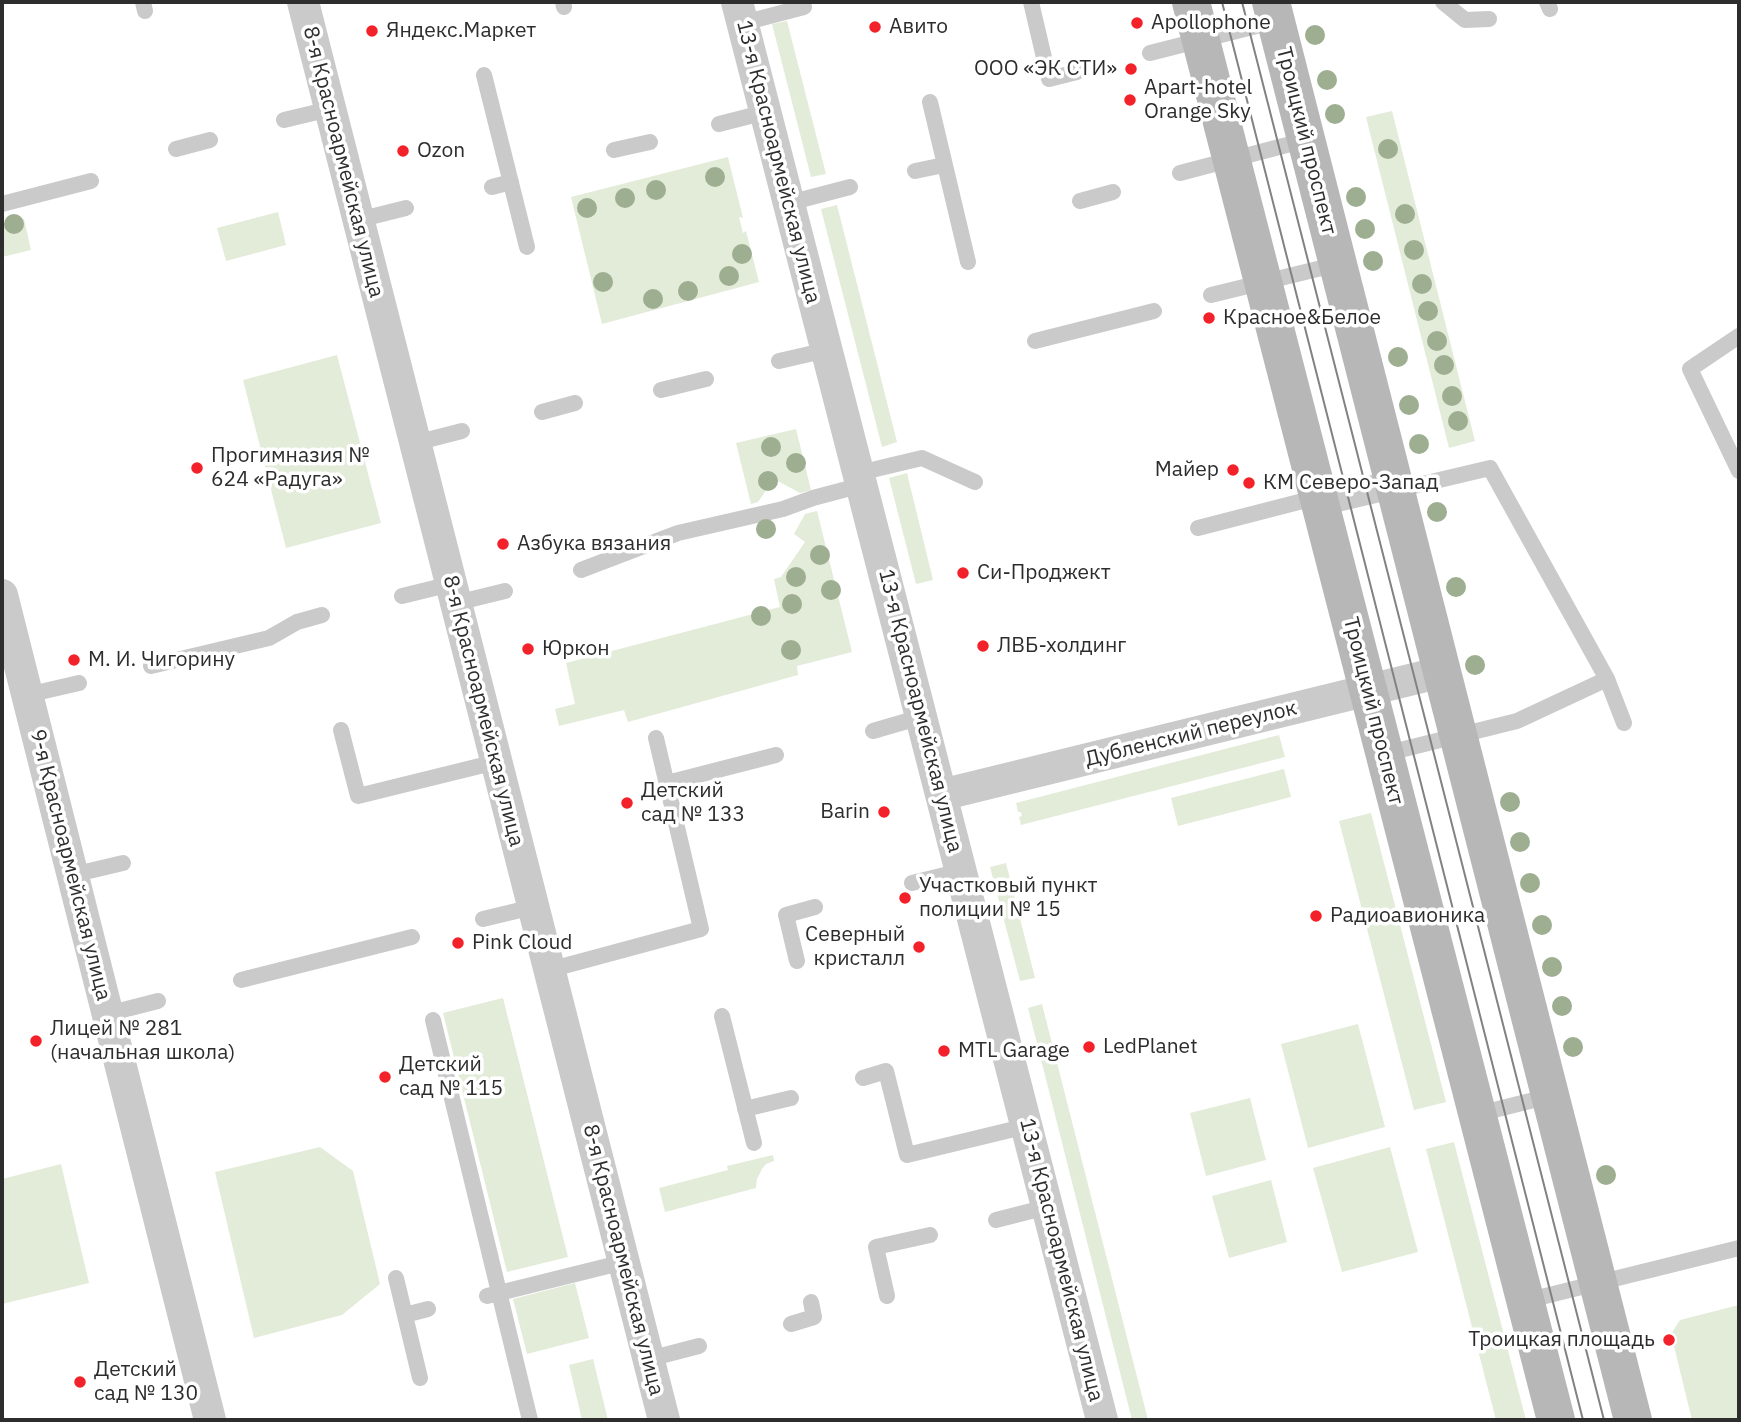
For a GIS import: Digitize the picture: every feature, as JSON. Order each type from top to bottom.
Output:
[{"type":"main road","name":"Троицкий проспект","points":[[1191,2],[1556,1420]]},
{"type":"main road","name":"Троицкий проспект","points":[[1273,11],[1633,1420]]},
{"type":"street","name":"8-я Красноармейская улица","points":[[303,2],[664,1420]]},
{"type":"street","name":"13-я Красноармейская улица","points":[[740,13],[1102,1420]]},
{"type":"street","name":"9-я Красноармейская улица","points":[[2,595],[210,1420]]},
{"type":"street","name":"Дубленский переулок","points":[[941,795],[1442,672]]},
{"type":"lane","points":[[1031,2],[1049,79],[1077,72]]},
{"type":"lane","points":[[1443,2],[1465,20],[1489,19]]},
{"type":"lane","points":[[740,13],[804,7]]},
{"type":"lane","points":[[1150,53],[1201,40],[1273,11]]},
{"type":"lane","points":[[484,75],[527,247]]},
{"type":"lane","points":[[930,102],[968,262]]},
{"type":"lane","points":[[284,120],[330,109]]},
{"type":"lane","points":[[719,124],[766,112]]},
{"type":"lane","points":[[176,149],[210,140]]},
{"type":"lane","points":[[1180,173],[1306,140]]},
{"type":"lane","points":[[614,150],[650,142]]},
{"type":"lane","points":[[915,172],[944,165]]},
{"type":"lane","points":[[2,204],[91,181]]},
{"type":"lane","points":[[492,187],[511,182]]},
{"type":"lane","points":[[789,203],[850,187]]},
{"type":"lane","points":[[1080,201],[1113,192]]},
{"type":"lane","points":[[358,220],[406,208]]},
{"type":"lane","points":[[1211,295],[1338,264]]},
{"type":"lane","points":[[1035,341],[1154,311]]},
{"type":"lane","points":[[1739,337],[1690,369],[1739,471]]},
{"type":"lane","points":[[779,361],[827,349]]},
{"type":"lane","points":[[661,390],[706,379]]},
{"type":"lane","points":[[542,412],[575,403]]},
{"type":"lane","points":[[415,443],[462,431]]},
{"type":"lane","points":[[581,570],[678,533],[783,509],[922,458],[975,482]]},
{"type":"lane","points":[[1198,527],[1394,484],[1490,468],[1607,679],[1624,723]]},
{"type":"lane","points":[[401,596],[505,591]]},
{"type":"lane","points":[[151,666],[269,638],[297,622],[322,615]]},
{"type":"lane","points":[[1384,754],[1517,721],[1607,679]]},
{"type":"lane","points":[[27,695],[79,683]]},
{"type":"lane","points":[[873,731],[921,717]]},
{"type":"lane","points":[[341,730],[358,796],[496,762]]},
{"type":"lane","points":[[549,970],[701,929],[656,738]]},
{"type":"lane","points":[[667,783],[776,755]]},
{"type":"lane","points":[[72,875],[124,863]]},
{"type":"lane","points":[[912,883],[961,871]]},
{"type":"lane","points":[[483,919],[533,907]]},
{"type":"lane","points":[[797,961],[786,915],[815,907]]},
{"type":"lane","points":[[241,980],[412,937]]},
{"type":"lane","points":[[107,1014],[158,1002]]},
{"type":"lane","points":[[722,1016],[754,1143]]},
{"type":"lane","points":[[433,1020],[493,1294],[530,1420]]},
{"type":"lane","points":[[863,1078],[886,1072],[907,1155],[1027,1126]]},
{"type":"lane","points":[[1477,1114],[1550,1096]]},
{"type":"lane","points":[[745,1109],[791,1098]]},
{"type":"lane","points":[[996,1220],[1047,1207]]},
{"type":"lane","points":[[887,1296],[876,1247],[930,1235]]},
{"type":"lane","points":[[1525,1301],[1739,1248]]},
{"type":"lane","points":[[493,1294],[624,1262]]},
{"type":"lane","points":[[396,1278],[420,1378]]},
{"type":"lane","points":[[792,1324],[814,1317],[811,1301]]},
{"type":"lane","points":[[405,1315],[428,1309]]},
{"type":"lane","points":[[649,1359],[699,1346]]},
{"type":"green space","points":[[787,21],[826,174],[811,177],[772,24]]},
{"type":"green space","points":[[1392,111],[1475,441],[1449,448],[1366,117]]},
{"type":"green space","points":[[728,157],[743,218],[739,217],[743,233],[746,231],[759,282],[602,324],[571,197]]},
{"type":"green space","points":[[837,205],[897,442],[882,447],[821,209]]},
{"type":"green space","points":[[278,212],[286,245],[226,261],[217,228]]},
{"type":"green space","points":[[24,219],[31,250],[2,257],[2,224]]},
{"type":"green space","points":[[337,355],[381,523],[286,548],[243,380]]},
{"type":"green space","points":[[796,429],[811,490],[800,493],[774,479],[758,502],[751,504],[736,443]]},
{"type":"green space","points":[[907,473],[933,580],[916,584],[889,478]]},
{"type":"green space","points":[[817,511],[852,652],[797,666],[798,675],[628,722],[624,710],[559,726],[555,709],[575,704],[566,663],[780,607],[774,579],[781,577],[805,542],[794,534],[805,514]]},
{"type":"green space","points":[[1279,735],[1285,757],[1021,825],[1019,817],[1022,816],[1016,803]]},
{"type":"green space","points":[[1284,769],[1291,797],[1178,826],[1171,798]]},
{"type":"green space","points":[[1371,813],[1446,1102],[1414,1110],[1339,821]]},
{"type":"green space","points":[[1006,863],[1035,978],[1020,981],[990,867]]},
{"type":"green space","points":[[503,998],[568,1257],[507,1272],[443,1013]]},
{"type":"green space","points":[[1042,1004],[1148,1420],[1132,1420],[1028,1008]]},
{"type":"green space","points":[[1358,1024],[1385,1127],[1308,1148],[1281,1044]]},
{"type":"green space","points":[[1250,1098],[1266,1160],[1206,1176],[1190,1113]]},
{"type":"green space","points":[[1454,1142],[1526,1420],[1496,1420],[1426,1149]]},
{"type":"green space","points":[[320,1147],[353,1171],[380,1284],[342,1315],[254,1338],[215,1172]]},
{"type":"green space","points":[[1390,1147],[1418,1252],[1342,1272],[1313,1168]]},
{"type":"green space","points":[[773,1155],[774,1161],[762,1169],[756,1188],[665,1212],[659,1188],[728,1170],[727,1166]]},
{"type":"green space","points":[[61,1164],[89,1283],[2,1304],[2,1179]]},
{"type":"green space","points":[[1271,1180],[1287,1242],[1229,1258],[1212,1196]]},
{"type":"green space","points":[[575,1283],[589,1338],[527,1354],[513,1299]]},
{"type":"green space","points":[[1739,1305],[1739,1420],[1692,1420],[1671,1334],[1680,1320]]},
{"type":"green space","points":[[593,1359],[608,1420],[582,1420],[569,1365]]},
{"type":"tram line","points":[[1222,2],[1583,1420]]},
{"type":"tram line","points":[[1242,2],[1604,1420]]},
{"type":"place","name":"Apollophone","points":[[1137,23]]},
{"type":"place","name":"Авито","points":[[875,27]]},
{"type":"place","name":"Яндекс.Маркет","points":[[372,31]]},
{"type":"place","name":"ООО «ЭК СТИ»","points":[[1131,69]]},
{"type":"place","name":"Apart-hotel Orange Sky","points":[[1130,100]]},
{"type":"place","name":"Ozon","points":[[403,151]]},
{"type":"place","name":"Красное&Белое","points":[[1209,318]]},
{"type":"place","name":"Прогимназия № 624 «Радуга»","points":[[197,468]]},
{"type":"place","name":"Майер","points":[[1233,470]]},
{"type":"place","name":"КМ Северо-Запад","points":[[1249,483]]},
{"type":"place","name":"Азбука вязания","points":[[503,544]]},
{"type":"place","name":"Си-Проджект","points":[[963,573]]},
{"type":"place","name":"ЛВБ-холдинг","points":[[983,646]]},
{"type":"place","name":"Юркон","points":[[528,649]]},
{"type":"place","name":"М. И. Чигорину","points":[[74,660]]},
{"type":"place","name":"Детский сад № 133","points":[[627,803]]},
{"type":"place","name":"Barin","points":[[884,812]]},
{"type":"place","name":"Участковый пункт полиции № 15","points":[[905,898]]},
{"type":"place","name":"Радиоавионика","points":[[1316,916]]},
{"type":"place","name":"Pink Cloud","points":[[458,943]]},
{"type":"place","name":"Северный кристалл","points":[[919,947]]},
{"type":"place","name":"Лицей № 281 (начальная школа)","points":[[36,1041]]},
{"type":"place","name":"LedPlanet","points":[[1089,1047]]},
{"type":"place","name":"MTL Garage","points":[[944,1051]]},
{"type":"place","name":"Детский сад № 115","points":[[385,1077]]},
{"type":"place","name":"Троицкая площадь","points":[[1669,1340]]},
{"type":"place","name":"Детский сад № 130","points":[[80,1382]]}]
